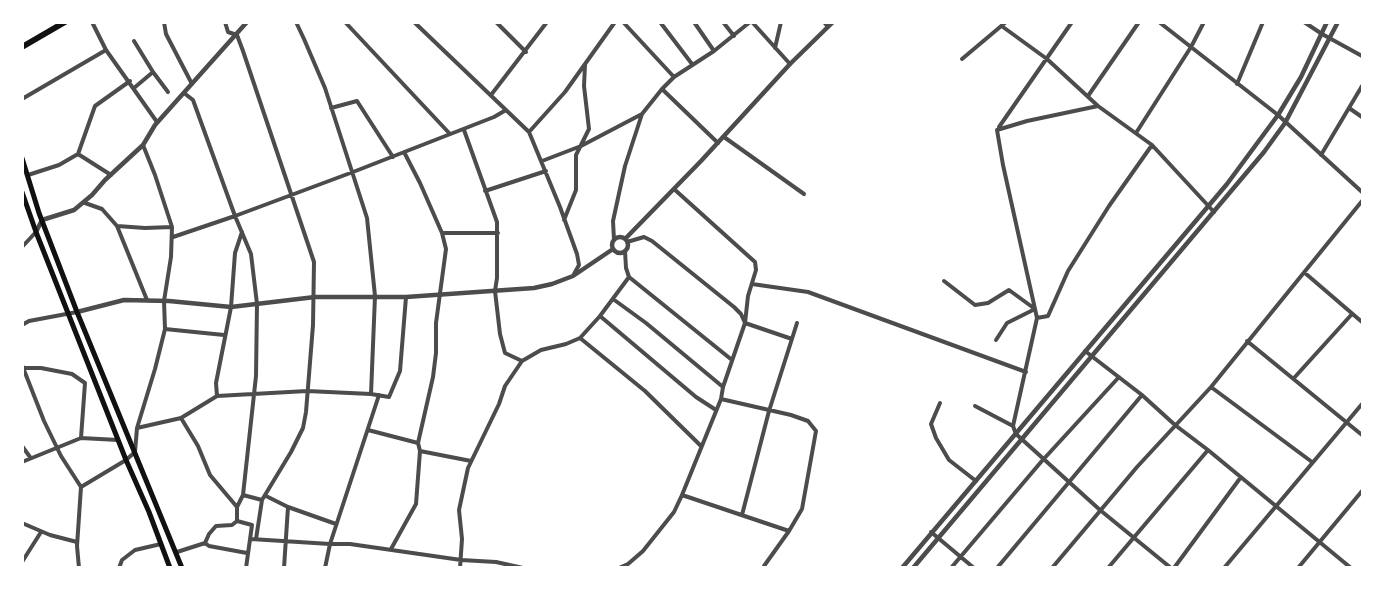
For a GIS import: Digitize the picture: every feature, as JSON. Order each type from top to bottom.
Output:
[{"type":"highway","points":[[22,47],[65,22]]},
{"type":"main road","points":[[22,158],[42,220],[77,312],[182,567]]},
{"type":"main road","points":[[22,192],[170,567]]},
{"type":"street","points":[[92,22],[106,50],[157,122]]},
{"type":"street","points":[[164,22],[166,34],[192,85]]},
{"type":"street","points":[[225,22],[228,32],[237,35]]},
{"type":"street","points":[[22,247],[36,232],[42,220],[74,210],[85,203],[143,145],[157,122],[247,22]]},
{"type":"street","points":[[296,22],[331,108],[367,218],[375,296],[371,394]]},
{"type":"street","points":[[345,22],[450,134]]},
{"type":"street","points":[[414,22],[529,132],[542,160],[577,254],[579,265],[573,276]]},
{"type":"street","points":[[419,27],[423,22]]},
{"type":"street","points":[[496,22],[526,52]]},
{"type":"street","points":[[529,132],[565,92],[615,22]]},
{"type":"street","points":[[623,22],[674,77]]},
{"type":"street","points":[[660,22],[692,64]]},
{"type":"street","points":[[694,22],[714,51]]},
{"type":"street","points":[[723,22],[734,36]]},
{"type":"street","points":[[613,249],[613,221],[625,166],[642,114],[662,89],[674,77],[714,51],[751,22],[790,64]]},
{"type":"street","points":[[775,48],[781,22]]},
{"type":"street","points":[[824,22],[828,27]]},
{"type":"street","points":[[626,241],[790,64],[833,22]]},
{"type":"street","points":[[962,59],[1003,27],[1006,22]]},
{"type":"street","points":[[1072,22],[997,130],[1037,318],[1013,426],[1016,434],[1100,510],[1172,567],[1241,477]]},
{"type":"street","points":[[1088,96],[1139,22]]},
{"type":"street","points":[[1159,22],[1278,115],[1362,192]]},
{"type":"street","points":[[1136,133],[1191,47],[1204,22]]},
{"type":"street","points":[[1237,84],[1263,22]]},
{"type":"street","points":[[1304,22],[1362,56]]},
{"type":"street","points":[[902,567],[1209,207],[1278,115],[1301,77],[1327,22]]},
{"type":"street","points":[[913,567],[1214,212],[1285,123],[1338,22]]},
{"type":"street","points":[[491,96],[526,52],[544,24]]},
{"type":"street","points":[[1003,27],[1047,59],[1098,105],[1152,145],[1214,212]]},
{"type":"street","points":[[237,35],[314,262],[315,297],[303,429],[264,498],[254,539],[247,552],[246,567]]},
{"type":"street","points":[[134,41],[168,92]]},
{"type":"street","points":[[22,99],[106,50]]},
{"type":"street","points":[[564,220],[576,190],[576,155],[589,129],[584,86],[585,65]]},
{"type":"street","points":[[134,88],[153,72]]},
{"type":"street","points":[[28,175],[59,165],[78,154],[95,106],[130,81]]},
{"type":"street","points":[[1321,155],[1362,86]]},
{"type":"street","points":[[662,89],[718,143]]},
{"type":"street","points":[[184,93],[193,100],[251,254],[257,304],[254,394],[243,495],[237,507],[237,521]]},
{"type":"street","points":[[331,108],[357,101],[393,157]]},
{"type":"street","points":[[997,130],[1098,105]]},
{"type":"street","points":[[1349,108],[1362,117]]},
{"type":"street","points":[[173,237],[464,130],[506,110]]},
{"type":"street","points":[[542,160],[581,146],[642,114]]},
{"type":"street","points":[[464,130],[497,222],[496,313],[505,353],[522,361]]},
{"type":"street","points":[[724,137],[804,194]]},
{"type":"street","points":[[81,487],[126,460],[135,452],[137,428],[156,369],[165,329],[164,301],[173,237],[172,227],[143,145]]},
{"type":"street","points":[[1037,318],[1048,316],[1068,271],[1109,206],[1152,145]]},
{"type":"street","points":[[391,549],[416,504],[420,451],[418,443],[433,377],[436,323],[446,249],[442,233],[405,152]]},
{"type":"street","points":[[78,154],[111,175]]},
{"type":"street","points":[[485,191],[546,171]]},
{"type":"street","points":[[619,567],[628,564],[643,551],[674,512],[691,476],[721,399],[745,323],[748,296],[756,270],[755,262],[674,189]]},
{"type":"street","points":[[1052,567],[1175,425],[1211,387],[1362,201]]},
{"type":"street","points":[[85,203],[102,209],[117,226],[147,300]]},
{"type":"street","points":[[117,226],[172,227]]},
{"type":"street","points":[[217,396],[216,383],[231,307],[235,254],[242,232]]},
{"type":"street","points":[[442,233],[498,234]]},
{"type":"street","points":[[614,240],[621,237],[626,241],[628,247],[625,251],[626,268],[629,277],[732,360]]},
{"type":"street","points":[[626,241],[644,237],[652,241],[741,314],[745,323],[792,339]]},
{"type":"street","points":[[22,325],[29,321],[124,300],[231,307],[315,297],[406,297],[534,288],[573,276],[613,249]]},
{"type":"street","points":[[613,249],[620,253],[625,251]]},
{"type":"street","points":[[1305,273],[1362,322]]},
{"type":"street","points":[[460,567],[462,539],[459,510],[468,468],[499,404],[505,386],[522,361],[541,350],[580,338],[600,316],[629,277]]},
{"type":"street","points":[[944,281],[975,305],[988,303],[1010,290],[1035,309]]},
{"type":"street","points":[[752,284],[808,292],[1026,372]]},
{"type":"street","points":[[137,428],[181,418],[217,396],[307,391],[389,397],[400,371],[406,297]]},
{"type":"street","points":[[613,299],[646,323],[723,387]]},
{"type":"street","points":[[996,339],[1007,323],[1035,309]]},
{"type":"street","points":[[1294,378],[1352,314]]},
{"type":"street","points":[[600,316],[696,397],[716,410]]},
{"type":"street","points":[[742,515],[797,323]]},
{"type":"street","points":[[165,329],[224,335]]},
{"type":"street","points":[[580,338],[645,391],[701,446]]},
{"type":"street","points":[[1247,340],[1362,435]]},
{"type":"street","points":[[1085,351],[1142,395],[1175,425],[1350,567]]},
{"type":"street","points":[[79,567],[77,542],[81,487],[44,422],[23,367],[72,374],[85,383],[81,438]]},
{"type":"street","points":[[951,567],[1044,458],[1119,377]]},
{"type":"street","points":[[1211,387],[1312,462]]},
{"type":"street","points":[[325,567],[336,524],[379,395]]},
{"type":"street","points":[[997,567],[1142,395]]},
{"type":"street","points":[[721,399],[791,415],[808,421],[816,431],[802,509],[764,566]]},
{"type":"street","points":[[940,403],[931,424],[936,438],[949,460],[976,481]]},
{"type":"street","points":[[1224,567],[1362,404]]},
{"type":"street","points":[[975,406],[1013,426]]},
{"type":"street","points":[[181,418],[198,446],[210,475],[237,507]]},
{"type":"street","points":[[368,430],[418,443]]},
{"type":"street","points":[[22,462],[81,438],[118,440]]},
{"type":"street","points":[[22,446],[30,458]]},
{"type":"street","points":[[1108,567],[1208,450]]},
{"type":"street","points":[[420,451],[471,461]]},
{"type":"street","points":[[1298,567],[1362,491]]},
{"type":"street","points":[[243,495],[264,498],[336,524]]},
{"type":"street","points":[[682,495],[789,531]]},
{"type":"street","points":[[284,567],[288,507]]},
{"type":"street","points":[[237,521],[252,525],[254,539]]},
{"type":"street","points":[[177,552],[205,543],[216,526],[232,525],[237,521]]},
{"type":"street","points":[[22,523],[41,532],[77,542]]},
{"type":"street","points":[[22,562],[41,532]]},
{"type":"street","points":[[931,532],[974,567]]},
{"type":"street","points":[[254,539],[350,544],[523,567]]},
{"type":"street","points":[[205,543],[209,546],[247,552]]},
{"type":"street","points":[[119,567],[122,560],[135,550],[161,544]]}]
